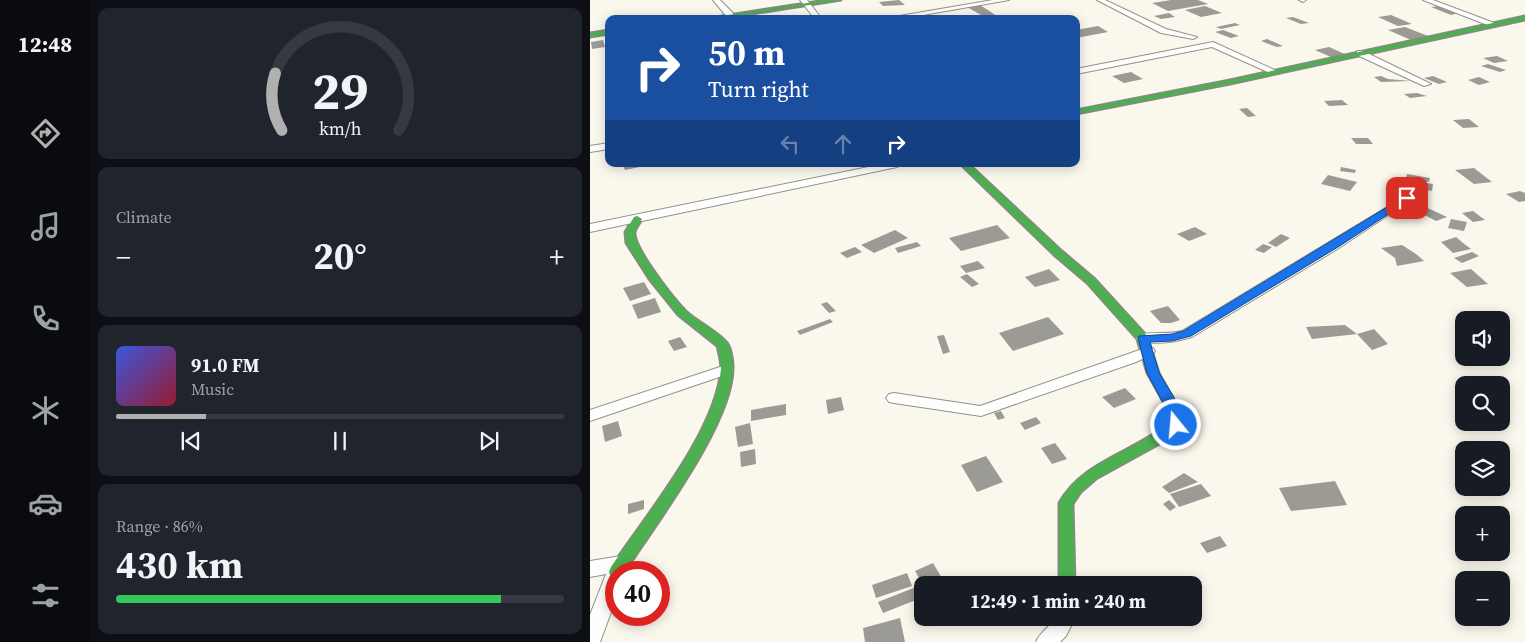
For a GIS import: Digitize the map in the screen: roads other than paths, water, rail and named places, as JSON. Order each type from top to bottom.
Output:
[{"type":"street","points":[[716,0],[730,15],[805,2],[838,0]]},
{"type":"street","points":[[909,15],[1006,0]]},
{"type":"street","points":[[1100,0],[1164,31],[1193,38]]},
{"type":"street","points":[[1426,0],[1493,24]]},
{"type":"street","points":[[805,2],[816,15]]},
{"type":"street","points":[[1080,111],[1524,19]]},
{"type":"street","points":[[590,35],[605,33]]},
{"type":"street","points":[[1080,71],[1213,44],[1274,72]]},
{"type":"street","points":[[1360,53],[1427,84]]},
{"type":"street","points":[[590,149],[605,147]]},
{"type":"street","points":[[590,228],[883,167]]},
{"type":"street","points":[[967,167],[1058,253],[1091,281],[1146,345],[1153,373],[1176,414],[1176,425],[1160,438],[1091,475],[1076,488],[1066,503],[1067,576]]},
{"type":"street","points":[[894,398],[981,411],[1131,360],[1146,345],[1187,334],[1335,245],[1407,198]]},
{"type":"street","points":[[623,561],[700,446],[717,410],[726,370],[726,352],[723,344],[682,313],[654,279],[631,244],[630,232],[637,219]]},
{"type":"street","points":[[590,416],[726,370]]},
{"type":"street","points":[[590,569],[605,570]]},
{"type":"street","points":[[590,641],[605,603]]},
{"type":"street","points":[[1046,642],[1061,626]]}]
